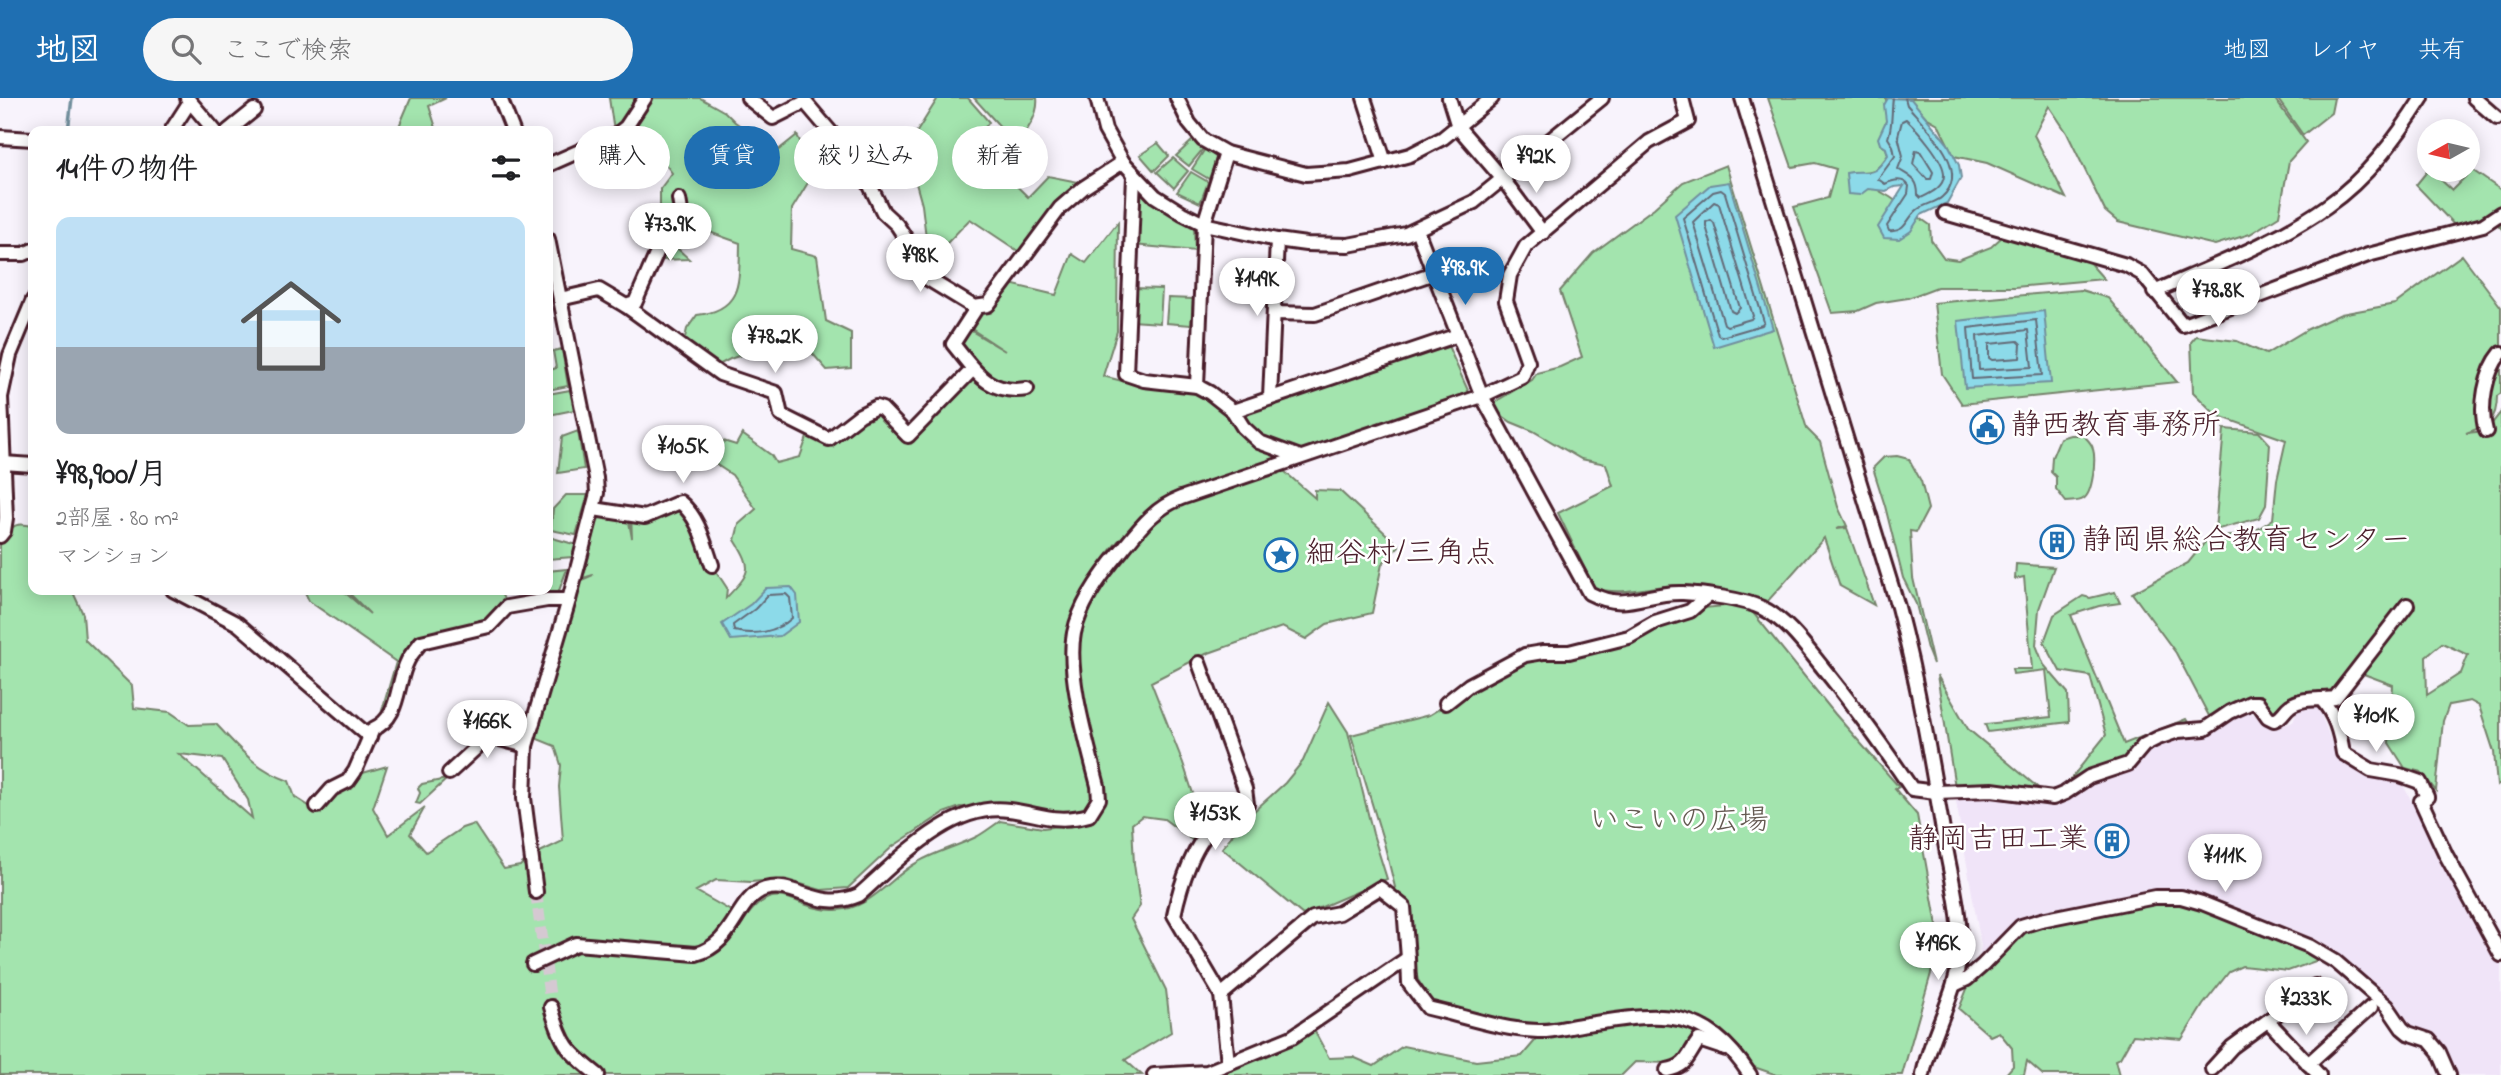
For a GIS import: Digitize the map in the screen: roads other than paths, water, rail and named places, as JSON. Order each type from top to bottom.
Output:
[{"type":"street","points":[[500,98],[511,126]]},
{"type":"street","points":[[553,163],[616,135],[626,127],[645,98]]},
{"type":"street","points":[[748,98],[773,118],[805,102],[834,136],[856,156],[883,212],[897,225],[910,245],[919,269],[928,279],[977,307],[988,305],[1060,208],[1083,188],[1123,162]]},
{"type":"street","points":[[1097,98],[1105,130],[1123,162],[1155,196],[1204,224],[1277,240],[1348,245],[1417,230],[1474,202],[1602,98]]},
{"type":"street","points":[[1177,98],[1189,123],[1203,140],[1226,153],[1306,174],[1350,171],[1410,155],[1443,138],[1492,98]]},
{"type":"street","points":[[1364,98],[1385,162]]},
{"type":"street","points":[[1448,98],[1458,127],[1502,178],[1543,233]]},
{"type":"street","points":[[533,964],[576,944],[696,954],[715,947],[750,899],[762,890],[777,887],[823,901],[846,901],[859,895],[926,837],[956,820],[985,810],[1007,809],[1067,820],[1089,815],[1098,799],[1098,786],[1078,703],[1073,659],[1074,633],[1093,589],[1147,519],[1167,503],[1482,396],[1522,377],[1528,362],[1506,301],[1510,275],[1526,246],[1649,142],[1688,121],[1682,98]]},
{"type":"street","points":[[2154,292],[2259,245],[2329,205],[2362,176],[2398,136],[2422,98]]},
{"type":"street","points":[[2474,98],[2497,118]]},
{"type":"street","points":[[174,126],[188,101],[210,126]]},
{"type":"street","points":[[1747,101],[1915,670],[1960,937],[1959,963],[1954,985],[1928,1052],[1923,1075]]},
{"type":"street","points":[[234,126],[254,110]]},
{"type":"street","points":[[0,137],[28,139]]},
{"type":"street","points":[[1196,386],[1204,224],[1226,153]]},
{"type":"street","points":[[1134,176],[1126,374],[1144,380],[1196,386],[1233,411],[1243,427],[1259,442],[1300,457]]},
{"type":"street","points":[[626,306],[635,303],[659,248],[681,211],[679,198]]},
{"type":"street","points":[[1945,213],[2126,265],[2142,274],[2183,325],[2368,255],[2483,225],[2501,213]]},
{"type":"street","points":[[1417,230],[1482,396],[1589,593],[1605,601],[1625,602],[1681,593],[1762,608],[1783,623],[1803,643],[1855,707],[1912,789],[1936,792],[1992,790],[2053,797],[2065,793],[2090,777],[2128,764],[2144,746],[2158,738],[2178,731],[2205,729],[2230,712],[2250,703],[2258,704],[2268,717],[2274,720],[2281,718],[2290,706],[2303,701],[2335,698],[2407,605]]},
{"type":"street","points":[[1270,398],[1277,240]]},
{"type":"street","points":[[0,254],[28,252]]},
{"type":"street","points":[[536,892],[523,791],[526,746],[594,509],[596,478],[553,264]]},
{"type":"street","points":[[1274,313],[1315,314],[1434,273]]},
{"type":"street","points":[[560,299],[599,290],[626,306],[720,374],[776,393],[781,415],[830,439],[860,415],[876,407],[882,409],[908,436],[973,369]]},
{"type":"street","points":[[977,307],[953,344],[984,381],[1011,391],[1027,389]]},
{"type":"street","points":[[0,536],[4,531],[6,518],[1,397],[5,373],[28,313]]},
{"type":"street","points":[[1233,411],[1458,335]]},
{"type":"street","points":[[2486,431],[2482,420],[2484,403],[2494,362],[2501,353]]},
{"type":"street","points":[[3,463],[28,465]]},
{"type":"street","points":[[594,509],[645,517],[680,502],[689,509],[699,527],[712,565]]},
{"type":"street","points":[[183,595],[238,624],[370,737]]},
{"type":"street","points":[[1446,703],[1469,685],[1525,655],[1569,652],[1629,637],[1655,622],[1690,611],[1707,596]]},
{"type":"street","points":[[317,806],[332,789],[348,781],[355,771],[373,729],[384,724],[392,712],[407,661],[421,642],[489,626],[506,607],[547,600],[569,600]]},
{"type":"street","points":[[1199,663],[1245,789],[1247,804],[1217,822],[1203,839],[1181,884],[1174,915],[1221,995],[1228,1063]]},
{"type":"street","points":[[2321,699],[2336,722],[2343,752],[2371,770],[2420,782],[2427,797],[2421,801],[2441,844],[2501,955]]},
{"type":"street","points":[[449,773],[489,736],[526,746]]},
{"type":"street","points":[[1221,995],[1313,918],[1339,913],[1380,888],[1404,907],[1409,983],[1428,1008],[1520,1029],[1541,1031],[1643,1016],[1665,1016],[1697,1023],[1736,1053],[1750,1075]]},
{"type":"street","points":[[1954,985],[1967,979],[1983,965],[2021,926],[2155,897],[2181,897],[2309,946],[2336,962],[2386,1006],[2402,1028],[2408,1033],[2429,1040],[2440,1052],[2446,1075]]},
{"type":"street","points":[[1154,1075],[1207,1072],[1292,1037],[1408,958]]},
{"type":"street","points":[[2212,1069],[2232,1047],[2315,986]]},
{"type":"street","points":[[551,1007],[568,1050],[598,1075]]},
{"type":"street","points":[[2308,1064],[2371,1007]]},
{"type":"street","points":[[2269,1021],[2319,1075]]},
{"type":"street","points":[[1667,1070],[1679,1067],[1687,1060],[1699,1040],[1736,1053]]},
{"type":"water","points":[[1888,98],[1911,99],[1948,144],[1959,165],[1961,178],[1947,203],[1921,215],[1911,231],[1899,239],[1884,238],[1878,227],[1904,186],[1886,191],[1868,189],[1860,195],[1848,194],[1846,173],[1873,171],[1888,155],[1878,138],[1886,121],[1884,105]]},
{"type":"water","points":[[1729,182],[1773,329],[1714,347],[1675,215],[1710,185]]},
{"type":"water","points":[[2044,311],[2051,383],[1965,388],[1958,321]]},
{"type":"water","points":[[791,587],[797,595],[799,622],[780,636],[731,640],[722,624],[751,604],[766,588]]},
{"type":"waterway","points":[[69,126],[72,98]]},
{"type":"waterway","points":[[9,248],[28,246]]},
{"type":"tunnel","points":[[536,892],[551,1007]]},
{"type":"place","name":"静西教育事務所","points":[[1987,427]]},
{"type":"place","name":"静岡県総合教育センター","points":[[2057,542]]},
{"type":"place","name":"細谷村/三角点","points":[[1281,555]]},
{"type":"place","name":"静岡吉田工業","points":[[2112,841]]},
{"type":"park label","name":"いこいの広場","points":[[1679,822]]}]
